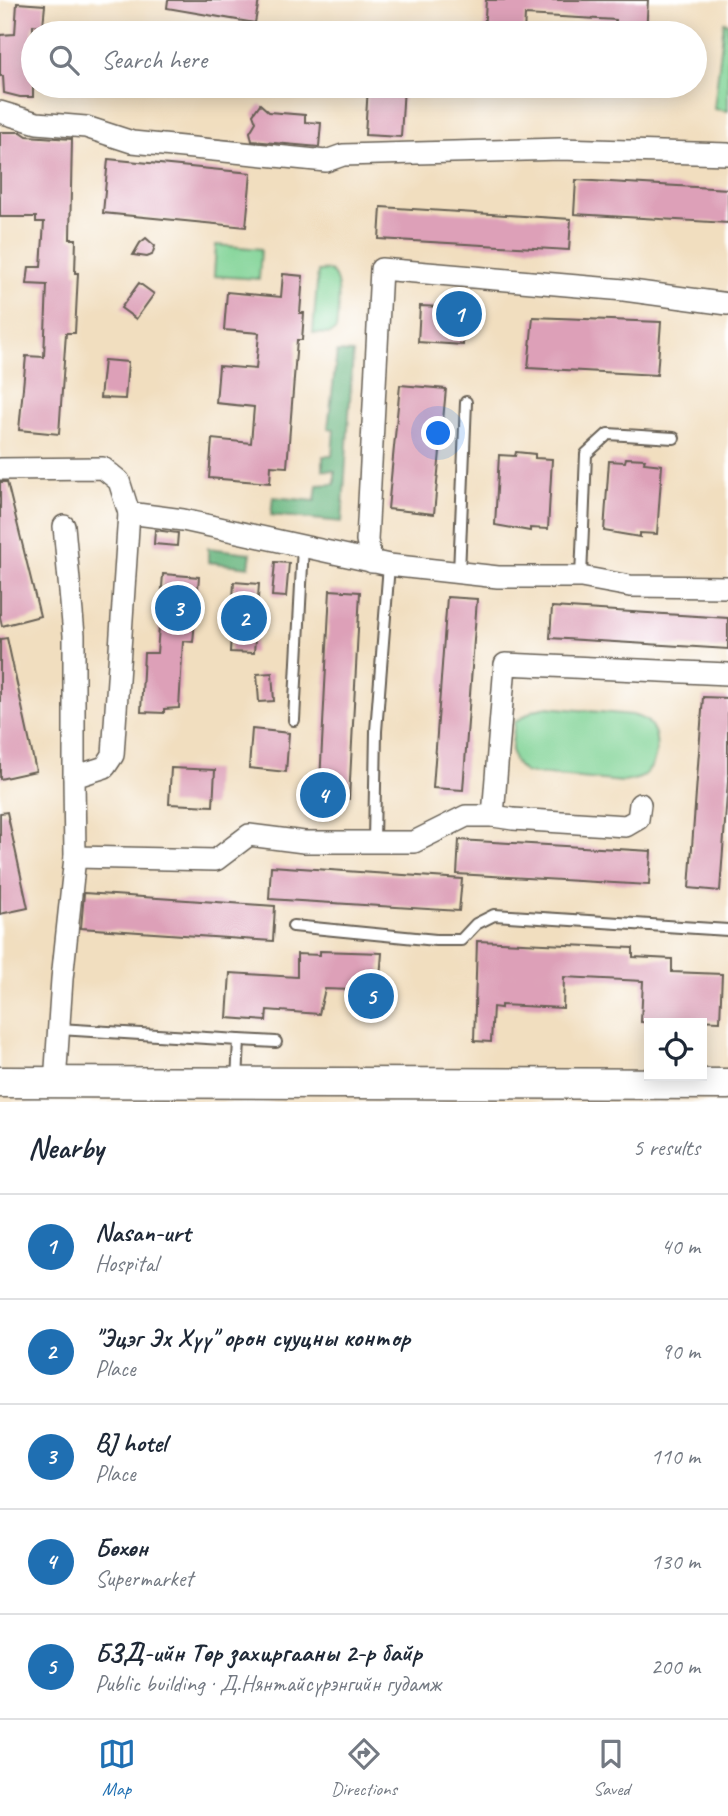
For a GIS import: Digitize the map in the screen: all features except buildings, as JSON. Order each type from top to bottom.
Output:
[{"type":"main road","points":[[28,1085],[177,1088],[236,1084],[618,1088],[728,1084]]},
{"type":"street","points":[[0,112],[37,123],[86,127],[132,142],[326,161],[342,155],[560,149],[728,154]]},
{"type":"street","points":[[381,564],[367,541],[381,269],[612,288],[728,304]]},
{"type":"street","points":[[0,470],[103,468],[120,481],[129,513],[113,755],[105,767],[74,777]]},
{"type":"street","points":[[129,513],[183,520],[381,564],[498,577],[581,577],[630,586],[728,587]]},
{"type":"street","points":[[28,1085],[59,1029],[75,857],[74,635],[64,526]]},
{"type":"street","points":[[493,816],[505,664],[728,674]]},
{"type":"street","points":[[75,857],[216,860],[249,835],[304,842],[414,842],[466,816],[626,826],[638,819],[640,804]]},
{"type":"lane","points":[[459,573],[466,402]]},
{"type":"lane","points":[[581,577],[586,454],[608,434],[674,438]]},
{"type":"lane","points":[[294,720],[303,546]]},
{"type":"lane","points":[[374,841],[381,564]]},
{"type":"lane","points":[[293,926],[461,940],[476,923],[494,915],[728,930]]},
{"type":"lane","points":[[59,1029],[276,1042]]},
{"type":"lane","points":[[236,1084],[239,1040]]},
{"type":"green space","points":[[724,22],[728,23],[728,111],[714,109]]},
{"type":"green space","points":[[216,245],[261,249],[259,279],[214,276]]},
{"type":"green space","points":[[318,271],[329,271],[337,281],[336,330],[330,334],[313,333]]},
{"type":"green space","points":[[337,352],[353,353],[342,522],[271,515],[273,497],[315,501],[317,485],[335,484],[335,471],[323,470],[323,456],[332,456],[334,429],[328,428]]},
{"type":"green space","points":[[208,548],[251,553],[249,567],[208,562]]},
{"type":"green space","points":[[547,707],[632,715],[648,722],[656,744],[651,767],[640,778],[623,782],[526,773],[515,763],[513,757],[515,722],[534,710]]},
{"type":"place","name":"Nasan-urt","points":[[459,314]]},
{"type":"place","name":"BJ hotel","points":[[178,608]]},
{"type":"place","name":"\"Эцэг Эх Хүү\" орон сууцны контор","points":[[244,618]]},
{"type":"place","name":"Бөхөн","points":[[323,795]]},
{"type":"place","name":"БЗД-ийн Төр захиргааны 2-р байр","points":[[371,996]]}]
